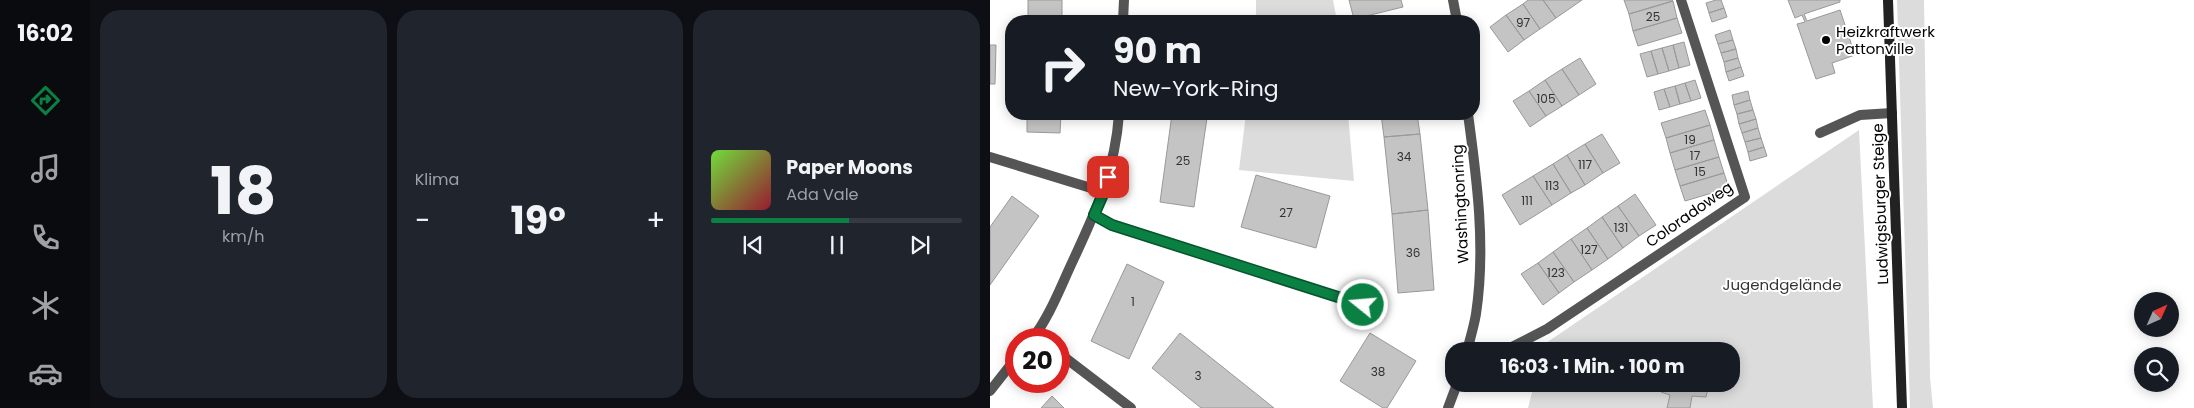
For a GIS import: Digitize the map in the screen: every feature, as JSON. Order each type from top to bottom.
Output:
[{"type":"main road","name":"Ludwigsburger Steige","points":[[1888,0],[1902,408]]},
{"type":"street","points":[[1124,0],[1124,15]]},
{"type":"street","points":[[1453,0],[1455,15]]},
{"type":"street","name":"Coloradoweg","points":[[1522,342],[1547,329],[1746,196],[1682,0]]},
{"type":"street","points":[[1820,133],[1860,115],[1892,113]]},
{"type":"street","points":[[1040,328],[1104,192],[1115,146],[1118,120]]},
{"type":"street","name":"Washingtonring","points":[[1469,120],[1477,183],[1481,248],[1476,314],[1471,342]]},
{"type":"street","points":[[990,157],[1104,192]]},
{"type":"street","points":[[1094,215],[1112,225],[1363,305]]},
{"type":"street","points":[[1070,361],[1131,408]]},
{"type":"street","points":[[990,391],[1005,372]]},
{"type":"street","points":[[1448,408],[1454,392]]},
{"type":"green space","points":[[1256,0],[1333,0],[1336,15],[1256,15]]},
{"type":"green space","points":[[1897,0],[1924,0],[1930,377],[1933,408],[1910,408]]},
{"type":"green space","points":[[1245,120],[1349,120],[1354,181],[1239,170]]},
{"type":"green space","name":"Jugendgelände","points":[[1859,130],[1873,408],[1528,408],[1532,392],[1740,392],[1740,342],[1547,342]]},
{"type":"building","points":[[1028,0],[1062,0],[1062,15],[1028,15]]},
{"type":"building","points":[[1349,0],[1401,0],[1403,7],[1370,15],[1353,15]]},
{"type":"building","points":[[1528,0],[1543,0],[1556,18],[1540,29],[1523,4]]},
{"type":"building","points":[[1543,0],[1582,0],[1556,18]]},
{"type":"building","points":[[1624,0],[1672,0],[1673,1],[1629,14]]},
{"type":"building","points":[[1721,0],[1724,8],[1709,13],[1706,3]]},
{"type":"building","name":"Heizkraftwerk Pattonville","points":[[1788,0],[1840,0],[1840,2],[1804,14],[1807,21],[1840,10],[1855,55],[1832,63],[1835,73],[1816,79],[1797,24],[1805,22],[1802,15],[1795,18]]},
{"type":"building","points":[[1673,1],[1677,18],[1633,31],[1629,14]]},
{"type":"building","points":[[1523,4],[1540,29],[1524,40],[1506,15]]},
{"type":"building","points":[[1724,8],[1727,17],[1712,22],[1709,13]]},
{"type":"building","points":[[1506,15],[1524,40],[1508,52],[1490,27]]},
{"type":"building","points":[[1677,18],[1682,33],[1638,46],[1633,31]]},
{"type":"building","points":[[1730,30],[1733,40],[1718,44],[1715,35]]},
{"type":"building","points":[[1733,40],[1736,49],[1721,53],[1718,44]]},
{"type":"building","points":[[1684,42],[1690,65],[1679,68],[1673,45]]},
{"type":"building","points":[[990,45],[996,45],[995,84],[990,84]]},
{"type":"building","points":[[1673,45],[1679,68],[1669,71],[1662,48]]},
{"type":"building","points":[[1662,48],[1669,71],[1658,74],[1651,51]]},
{"type":"building","points":[[1736,49],[1738,58],[1724,62],[1721,53]]},
{"type":"building","points":[[1651,51],[1658,74],[1647,77],[1640,54]]},
{"type":"building","points":[[1580,58],[1596,84],[1579,95],[1562,69]]},
{"type":"building","points":[[1738,58],[1741,67],[1726,72],[1724,62]]},
{"type":"building","points":[[1741,67],[1744,76],[1729,81],[1726,72]]},
{"type":"building","points":[[1562,69],[1579,95],[1562,106],[1545,80]]},
{"type":"building","points":[[1545,80],[1562,106],[1546,116],[1529,91]]},
{"type":"building","points":[[1695,80],[1701,98],[1691,101],[1685,83]]},
{"type":"building","points":[[1685,83],[1691,101],[1680,104],[1675,86]]},
{"type":"building","points":[[1675,86],[1680,104],[1670,107],[1664,89]]},
{"type":"building","points":[[1664,89],[1670,107],[1659,110],[1654,92]]},
{"type":"building","points":[[1529,91],[1546,116],[1530,127],[1513,101]]},
{"type":"building","points":[[1748,91],[1750,100],[1734,105],[1732,95]]},
{"type":"building","points":[[1750,100],[1753,110],[1737,114],[1734,105]]},
{"type":"building","points":[[1705,110],[1710,125],[1666,138],[1661,123]]},
{"type":"building","points":[[1753,110],[1756,119],[1739,124],[1737,114]]},
{"type":"building","points":[[1756,119],[1758,128],[1742,133],[1739,124]]},
{"type":"building","points":[[1027,120],[1061,120],[1060,133],[1027,132]]},
{"type":"building","points":[[1171,120],[1207,120],[1194,207],[1160,202]]},
{"type":"building","points":[[1382,120],[1418,120],[1420,134],[1384,137]]},
{"type":"building","points":[[1710,125],[1714,140],[1670,153],[1666,138]]},
{"type":"building","points":[[1758,128],[1761,138],[1745,142],[1742,133]]},
{"type":"building","points":[[1420,134],[1428,210],[1392,214],[1384,137]]},
{"type":"building","points":[[1602,134],[1620,163],[1603,173],[1585,144]]},
{"type":"building","points":[[1761,138],[1764,147],[1748,152],[1745,142]]},
{"type":"building","points":[[1714,140],[1719,157],[1675,170],[1670,153]]},
{"type":"building","points":[[1585,144],[1603,173],[1585,185],[1567,155]]},
{"type":"building","points":[[1764,147],[1767,156],[1750,161],[1748,152]]},
{"type":"building","points":[[1567,155],[1585,185],[1571,193],[1553,164]]},
{"type":"building","points":[[1719,157],[1724,173],[1680,186],[1675,170]]},
{"type":"building","points":[[1553,164],[1571,193],[1552,205],[1533,176]]},
{"type":"building","points":[[1724,173],[1729,188],[1685,201],[1680,186]]},
{"type":"building","points":[[1256,175],[1330,196],[1316,248],[1241,227]]},
{"type":"building","points":[[1533,176],[1552,205],[1520,225],[1502,195]]},
{"type":"building","points":[[1635,194],[1656,225],[1639,236],[1618,206]]},
{"type":"building","points":[[1012,196],[1039,216],[990,285],[990,227]]},
{"type":"building","points":[[1618,206],[1639,236],[1623,248],[1602,217]]},
{"type":"building","points":[[1428,210],[1434,290],[1398,293],[1392,214]]},
{"type":"building","points":[[1602,217],[1623,248],[1608,259],[1587,228]]},
{"type":"building","points":[[1587,228],[1608,259],[1592,270],[1571,239]]},
{"type":"building","points":[[1571,239],[1592,270],[1574,282],[1553,252]]},
{"type":"building","points":[[1553,252],[1574,282],[1559,293],[1538,263]]},
{"type":"building","points":[[1538,263],[1559,293],[1543,305],[1521,274]]},
{"type":"building","points":[[1127,264],[1164,282],[1129,359],[1091,341]]},
{"type":"building","points":[[1180,333],[1274,408],[1201,408],[1152,368]]},
{"type":"building","points":[[1370,333],[1416,361],[1387,408],[1383,408],[1340,381]]},
{"type":"building","points":[[1661,392],[1707,392],[1706,397],[1692,396],[1690,408],[1667,408],[1670,395]]},
{"type":"building","points":[[1052,396],[1064,408],[1041,408]]},
{"type":"place","name":"Heizkraftwerk Pattonville","points":[[1826,40]]},
{"type":"route","points":[[1108,177],[1094,215],[1112,225],[1363,305]]}]
